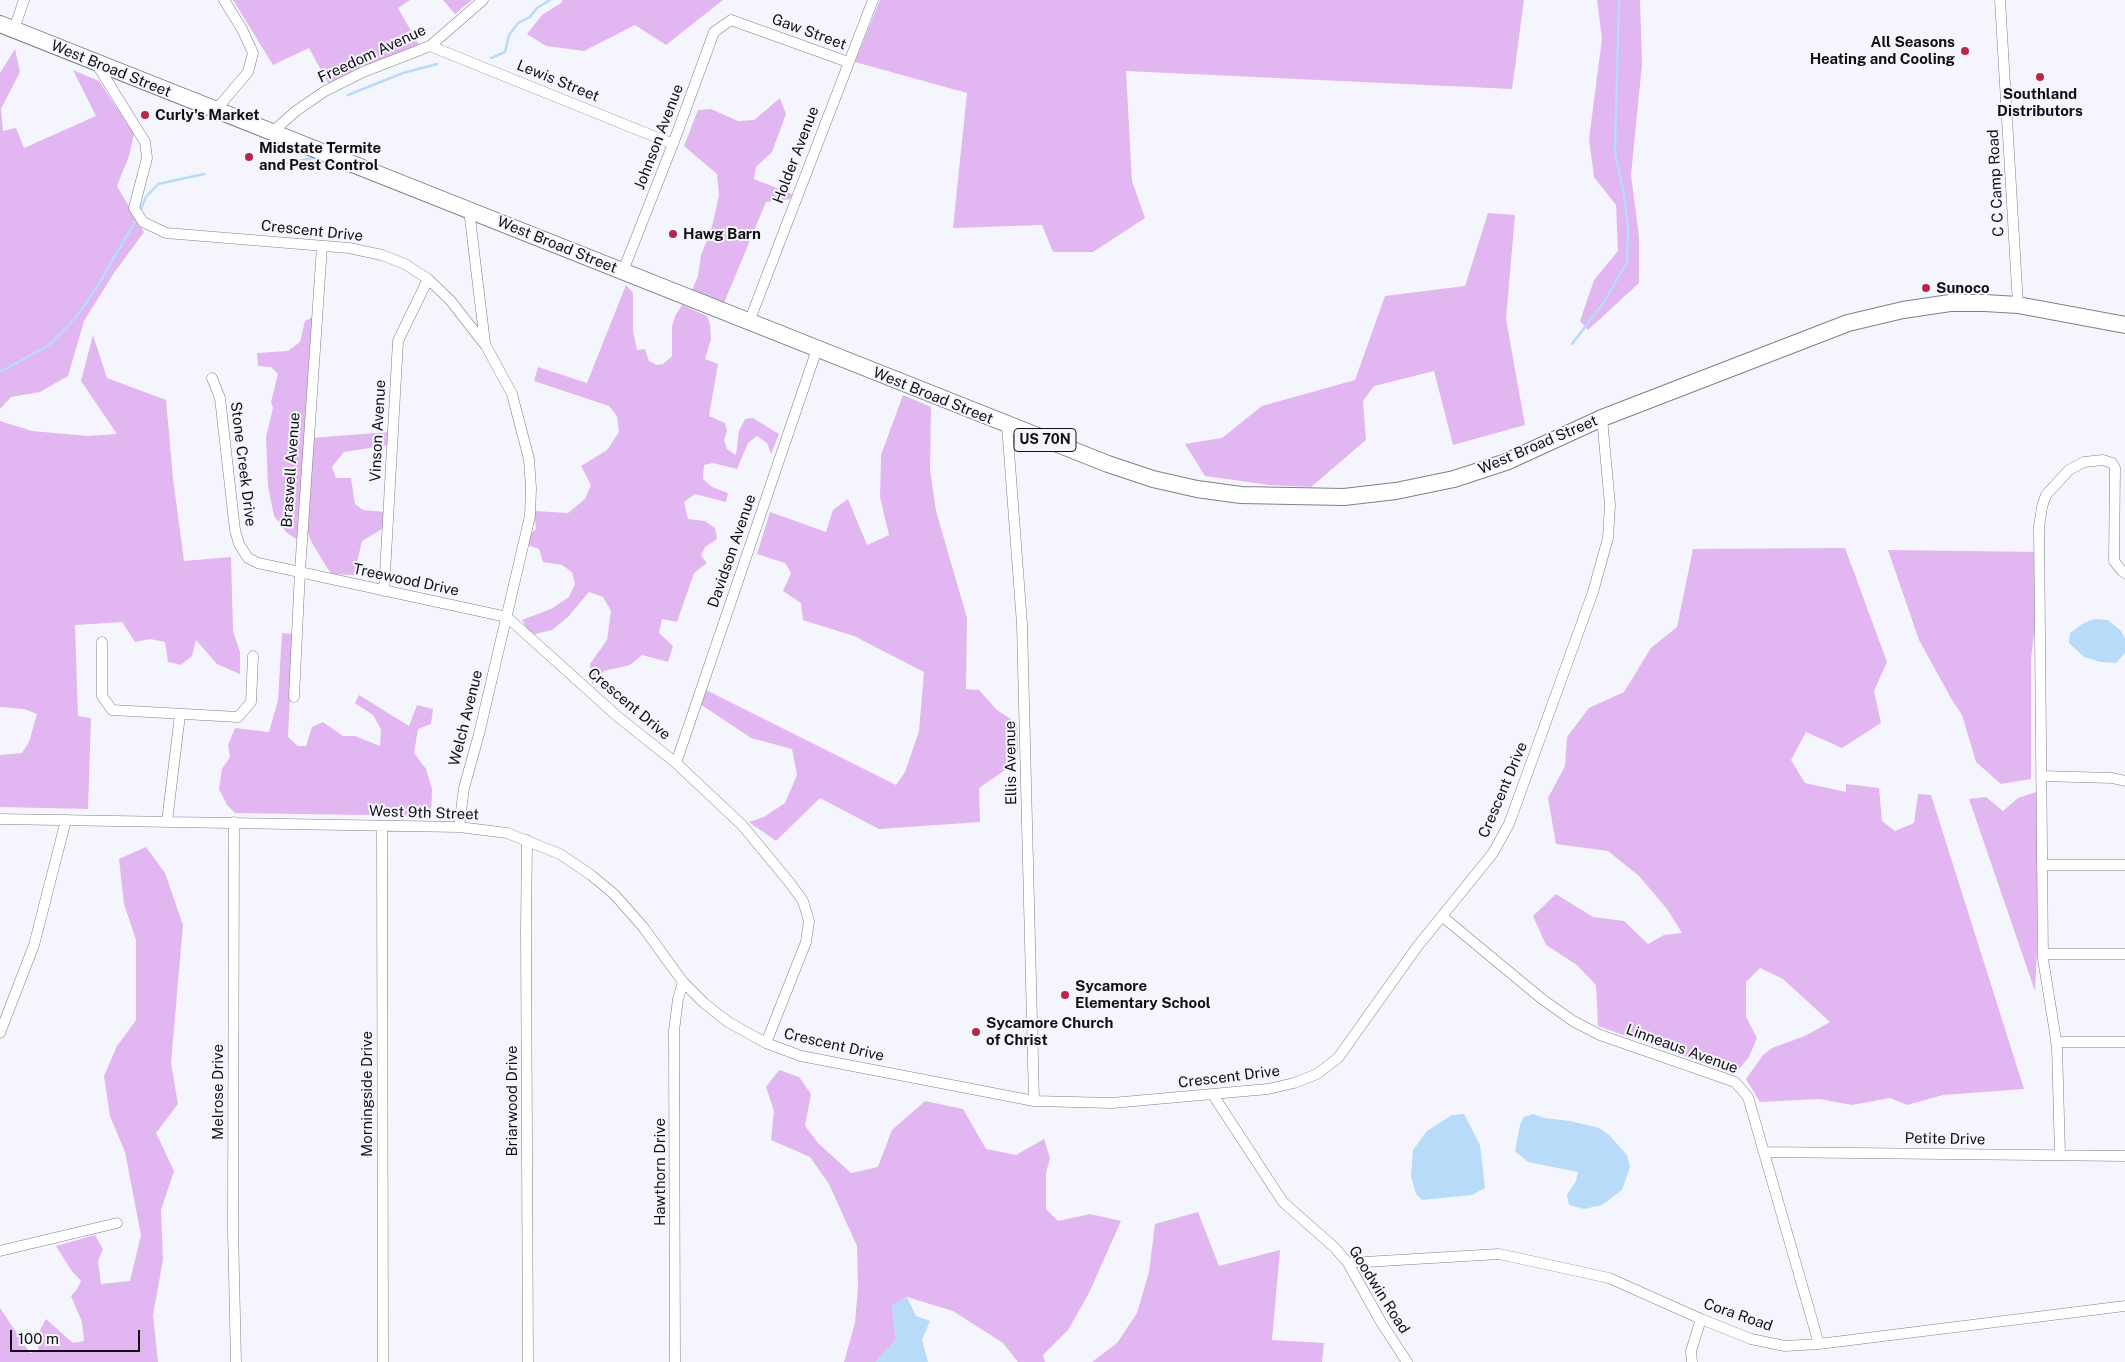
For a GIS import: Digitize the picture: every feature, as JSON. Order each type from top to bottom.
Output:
[{"type":"main road","name":"West Broad Street","points":[[7,27],[1006,425],[1153,479],[1241,496],[1344,497],[1396,491],[1454,479],[1506,462],[1602,418],[1848,323],[1903,310],[1950,303],[2018,305],[2125,325]]},
{"type":"street","points":[[7,27],[24,0]]},
{"type":"street","points":[[216,111],[248,72],[253,53],[242,29],[224,0]]},
{"type":"street","name":"Freedom Avenue","points":[[271,133],[296,111],[324,91],[363,72],[430,46],[484,0]]},
{"type":"street","name":"Holder Avenue","points":[[749,322],[873,0]]},
{"type":"street","name":"C C Camp Road","points":[[2000,0],[2018,305]]},
{"type":"street","name":"Gaw Street","points":[[731,20],[848,62]]},
{"type":"street","name":"Johnson Avenue","points":[[623,271],[673,144],[714,32],[731,20]]},
{"type":"street","name":"Lewis Street","points":[[430,46],[673,144]]},
{"type":"street","name":"Crescent Drive","points":[[95,62],[145,142],[147,158],[134,208],[143,222],[166,233],[349,248],[382,255],[405,264],[428,279],[450,300],[486,346],[512,394],[529,459],[530,516],[507,617],[617,716],[676,763],[742,825],[803,901],[809,921],[806,942],[766,1043],[801,1056],[1034,1101],[1112,1103],[1268,1090],[1317,1074],[1338,1058],[1417,947],[1443,917],[1492,853],[1509,824],[1593,592],[1608,538],[1610,505],[1602,418]]},
{"type":"street","points":[[469,210],[486,346]]},
{"type":"street","name":"Braswell Avenue","points":[[294,696],[300,572],[322,246]]},
{"type":"street","name":"Vinson Avenue","points":[[384,591],[398,341],[428,279]]},
{"type":"street","name":"Davidson Avenue","points":[[676,763],[817,349]]},
{"type":"street","name":"Stone Creek Drive","points":[[212,378],[220,398],[235,530],[239,544],[248,558],[258,563],[300,572]]},
{"type":"street","name":"Ellis Avenue","points":[[1006,425],[1022,624],[1034,1101]]},
{"type":"street","points":[[2060,1155],[2056,1042],[2043,954],[2039,527],[2042,506],[2050,489],[2070,470],[2084,462],[2104,460],[2125,464]]},
{"type":"street","points":[[2112,463],[2115,468],[2114,561],[2125,573]]},
{"type":"street","name":"Treewood Drive","points":[[300,572],[507,617]]},
{"type":"street","name":"Welch Avenue","points":[[459,827],[464,788],[507,617]]},
{"type":"street","points":[[102,642],[102,696],[112,710],[238,717],[251,702],[253,656]]},
{"type":"street","points":[[167,821],[180,715]]},
{"type":"street","points":[[2041,776],[2125,780]]},
{"type":"street","name":"West 9th Street","points":[[0,819],[459,827],[507,834],[560,854],[591,875],[614,894],[643,927],[683,982],[728,1022],[766,1043]]},
{"type":"street","points":[[0,1033],[34,945],[66,820]]},
{"type":"street","name":"Melrose Drive","points":[[234,822],[233,1229],[236,1362]]},
{"type":"street","name":"Morningside Drive","points":[[382,826],[383,1362]]},
{"type":"street","name":"Briarwood Drive","points":[[527,840],[528,1362]]},
{"type":"street","points":[[2042,865],[2125,865]]},
{"type":"street","name":"Linneaus Avenue","points":[[1443,917],[1542,999],[1572,1021],[1600,1035],[1735,1082],[1748,1097],[1819,1344]]},
{"type":"street","points":[[2043,954],[2125,954]]},
{"type":"street","name":"Hawthorn Drive","points":[[675,1362],[674,1031],[678,999],[683,982]]},
{"type":"street","points":[[2056,1042],[2125,1042]]},
{"type":"street","name":"Goodwin Road","points":[[1213,1095],[1283,1202],[1334,1247],[1348,1263],[1380,1322],[1407,1362]]},
{"type":"street","name":"Petite Drive","points":[[1764,1152],[2125,1156]]},
{"type":"street","points":[[0,1251],[117,1223]]},
{"type":"street","name":"Cora Road","points":[[1348,1263],[1499,1254],[1609,1278],[1751,1339],[1786,1346],[1819,1344],[2125,1306]]},
{"type":"street","points":[[1692,1362],[1691,1352],[1701,1319]]},
{"type":"shaded area","points":[[233,0],[410,0],[398,8],[419,45],[328,83],[309,48],[273,65]]},
{"type":"shaded area","points":[[443,0],[472,0],[455,14]]},
{"type":"shaded area","points":[[563,0],[723,0],[666,45],[635,25],[584,51],[546,46],[527,34],[542,15]]},
{"type":"shaded area","points":[[880,0],[1524,0],[1512,89],[1126,71],[1132,181],[1145,218],[1093,252],[1053,252],[1042,225],[953,228],[967,93],[855,62]]},
{"type":"shaded area","points":[[1597,0],[1640,0],[1642,64],[1631,175],[1639,237],[1639,283],[1588,330],[1580,321],[1594,280],[1618,251],[1616,205],[1594,177],[1589,139],[1602,39]]},
{"type":"shaded area","points":[[15,49],[20,72],[1,109],[3,131],[16,128],[24,148],[96,116],[73,70],[99,81],[134,134],[129,156],[117,186],[144,232],[114,273],[84,321],[68,376],[40,392],[11,397],[0,409],[0,73]]},
{"type":"shaded area","points":[[780,98],[786,114],[772,152],[756,167],[754,179],[792,194],[790,199],[766,202],[724,303],[692,290],[698,276],[701,255],[712,227],[719,195],[717,174],[684,146],[698,110],[711,109],[738,121],[754,120]]},
{"type":"shaded area","points":[[1488,213],[1515,215],[1506,319],[1525,425],[1453,445],[1434,371],[1374,386],[1363,401],[1366,440],[1311,487],[1270,485],[1205,476],[1185,444],[1222,438],[1262,406],[1355,380],[1385,296],[1465,286]]},
{"type":"shaded area","points":[[626,285],[633,293],[633,331],[637,350],[645,349],[649,361],[657,365],[663,364],[672,356],[672,327],[675,316],[682,305],[707,316],[710,324],[711,339],[705,359],[718,364],[709,416],[725,423],[727,431],[724,440],[727,449],[736,455],[739,431],[745,419],[753,418],[779,434],[771,454],[767,443],[757,436],[748,443],[737,469],[713,463],[704,465],[703,479],[712,487],[728,493],[726,502],[695,494],[684,502],[688,519],[705,521],[715,528],[717,539],[705,547],[701,556],[707,563],[694,573],[677,622],[662,619],[659,633],[673,646],[668,662],[642,655],[630,665],[604,671],[592,684],[590,664],[607,640],[611,611],[603,597],[589,592],[568,617],[552,630],[531,635],[522,620],[551,609],[569,597],[575,584],[572,572],[562,565],[543,562],[539,549],[527,545],[530,534],[536,529],[534,511],[568,513],[585,499],[591,485],[581,466],[607,450],[619,432],[617,416],[609,406],[534,381],[538,367],[587,383]]},
{"type":"shaded area","points":[[313,317],[299,535],[296,539],[286,532],[274,516],[268,486],[266,437],[273,408],[271,402],[278,374],[271,367],[258,366],[257,353],[288,351],[300,342],[305,321]]},
{"type":"shaded area","points":[[93,335],[107,378],[166,400],[173,478],[184,561],[231,557],[233,631],[240,652],[240,674],[217,664],[196,640],[192,656],[181,665],[168,662],[165,642],[150,639],[135,642],[122,622],[75,625],[78,716],[91,718],[88,809],[0,807],[0,755],[22,753],[29,742],[37,714],[24,709],[0,707],[0,421],[32,431],[88,436],[117,434],[81,381]]},
{"type":"shaded area","points":[[903,395],[931,407],[930,470],[936,511],[967,618],[966,689],[979,690],[997,710],[1017,723],[1018,752],[1008,768],[979,788],[980,822],[879,829],[820,798],[776,841],[749,822],[764,817],[785,803],[797,775],[792,749],[751,738],[700,704],[706,690],[896,785],[905,772],[919,731],[924,672],[854,636],[803,620],[801,603],[783,591],[791,573],[785,563],[757,554],[770,512],[826,532],[833,510],[848,499],[867,545],[889,535],[880,497],[881,455]]},
{"type":"shaded area","points":[[389,432],[388,445],[344,452],[332,467],[336,478],[351,478],[355,504],[363,510],[385,512],[384,528],[362,541],[354,575],[331,574],[312,543],[305,526],[311,438]]},
{"type":"shaded area","points":[[1845,548],[1887,662],[1874,691],[1881,723],[1842,748],[1806,732],[1791,760],[1805,783],[1846,792],[1846,784],[1879,788],[1882,821],[1895,831],[1914,823],[1918,794],[1931,795],[2024,1089],[1943,1095],[1907,1105],[1890,1098],[1852,1105],[1819,1099],[1760,1102],[1746,1079],[1763,1055],[1772,1048],[1805,1036],[1830,1022],[1783,979],[1760,968],[1746,982],[1746,1017],[1757,1038],[1749,1057],[1735,1074],[1598,1026],[1596,985],[1577,965],[1546,945],[1533,916],[1556,894],[1593,917],[1624,921],[1648,944],[1664,935],[1682,933],[1667,909],[1639,876],[1608,851],[1556,844],[1548,798],[1565,766],[1567,737],[1589,708],[1624,692],[1651,648],[1677,627],[1693,549]]},
{"type":"shaded area","points":[[1888,550],[2043,552],[2031,660],[2031,779],[2001,784],[1976,762],[1962,715],[1919,640]]},
{"type":"shaded area","points":[[282,633],[293,634],[288,737],[298,746],[306,746],[312,727],[323,722],[343,736],[355,736],[380,746],[381,729],[373,715],[355,703],[359,695],[409,726],[417,705],[433,709],[431,724],[418,729],[414,753],[426,769],[432,789],[431,816],[235,813],[227,805],[219,789],[222,769],[230,757],[228,745],[235,728],[269,732],[278,700]]},
{"type":"shaded area","points":[[2045,789],[2035,991],[1969,799],[1986,797],[2003,811],[2018,798]]},
{"type":"shaded area","points":[[146,847],[165,873],[183,925],[171,1063],[178,1104],[156,1133],[174,1171],[161,1210],[163,1260],[153,1315],[158,1362],[0,1362],[0,1308],[30,1353],[38,1351],[40,1330],[46,1319],[73,1343],[84,1341],[82,1322],[71,1296],[81,1281],[71,1270],[56,1246],[95,1235],[103,1249],[98,1261],[101,1284],[130,1281],[141,1235],[125,1152],[110,1116],[104,1076],[117,1046],[136,1020],[136,940],[124,904],[119,859]]},
{"type":"shaded area","points":[[779,1070],[799,1077],[811,1094],[805,1126],[819,1144],[851,1173],[878,1167],[892,1130],[925,1101],[963,1109],[986,1149],[1016,1155],[1044,1139],[1050,1158],[1046,1173],[1046,1209],[1058,1221],[1090,1214],[1121,1221],[1089,1293],[1068,1330],[1043,1355],[1045,1362],[1018,1362],[1003,1343],[953,1311],[907,1297],[892,1306],[896,1339],[876,1362],[844,1362],[855,1323],[858,1287],[857,1246],[829,1184],[810,1157],[771,1140],[774,1111],[766,1087]]},
{"type":"shaded area","points":[[1198,1212],[1219,1266],[1280,1250],[1272,1340],[1324,1343],[1322,1362],[1092,1362],[1117,1343],[1137,1313],[1149,1272],[1155,1224]]},
{"type":"water","points":[[2094,619],[2108,620],[2121,631],[2125,639],[2125,653],[2116,663],[2101,662],[2084,657],[2069,643],[2070,633],[2082,624]]},
{"type":"water","points":[[1464,1114],[1480,1145],[1485,1188],[1472,1195],[1422,1200],[1416,1194],[1411,1176],[1413,1150],[1427,1131],[1452,1115]]},
{"type":"water","points":[[1533,1114],[1544,1118],[1570,1121],[1599,1128],[1609,1135],[1627,1155],[1630,1167],[1622,1190],[1602,1205],[1584,1209],[1569,1205],[1567,1195],[1576,1181],[1578,1172],[1528,1162],[1515,1151],[1520,1125],[1524,1117]]},
{"type":"water","points":[[907,1297],[916,1316],[930,1321],[922,1340],[928,1362],[876,1362],[896,1339],[892,1306]]},
{"type":"waterway","points":[[491,58],[505,52],[509,35],[518,23],[530,17],[537,8],[550,0]]},
{"type":"waterway","points":[[1572,344],[1604,302],[1627,262],[1628,228],[1624,195],[1615,152],[1619,0]]},
{"type":"waterway","points":[[348,95],[403,73],[437,64]]},
{"type":"waterway","points":[[267,167],[313,158]]},
{"type":"waterway","points":[[140,211],[146,197],[158,184],[204,174]]},
{"type":"waterway","points":[[0,372],[49,345],[77,316],[100,282],[137,218]]},
{"type":"place","name":"All Seasons Heating and Cooling","points":[[1965,51]]},
{"type":"place","name":"Southland Distributors","points":[[2040,77]]},
{"type":"place","name":"Curly's Market","points":[[145,115]]},
{"type":"place","name":"Midstate Termite and Pest Control","points":[[249,157]]},
{"type":"place","name":"Hawg Barn","points":[[673,234]]},
{"type":"place","name":"Sunoco","points":[[1926,288]]},
{"type":"place","name":"Sycamore Elementary School","points":[[1065,995]]},
{"type":"place","name":"Sycamore Church of Christ","points":[[976,1032]]}]
